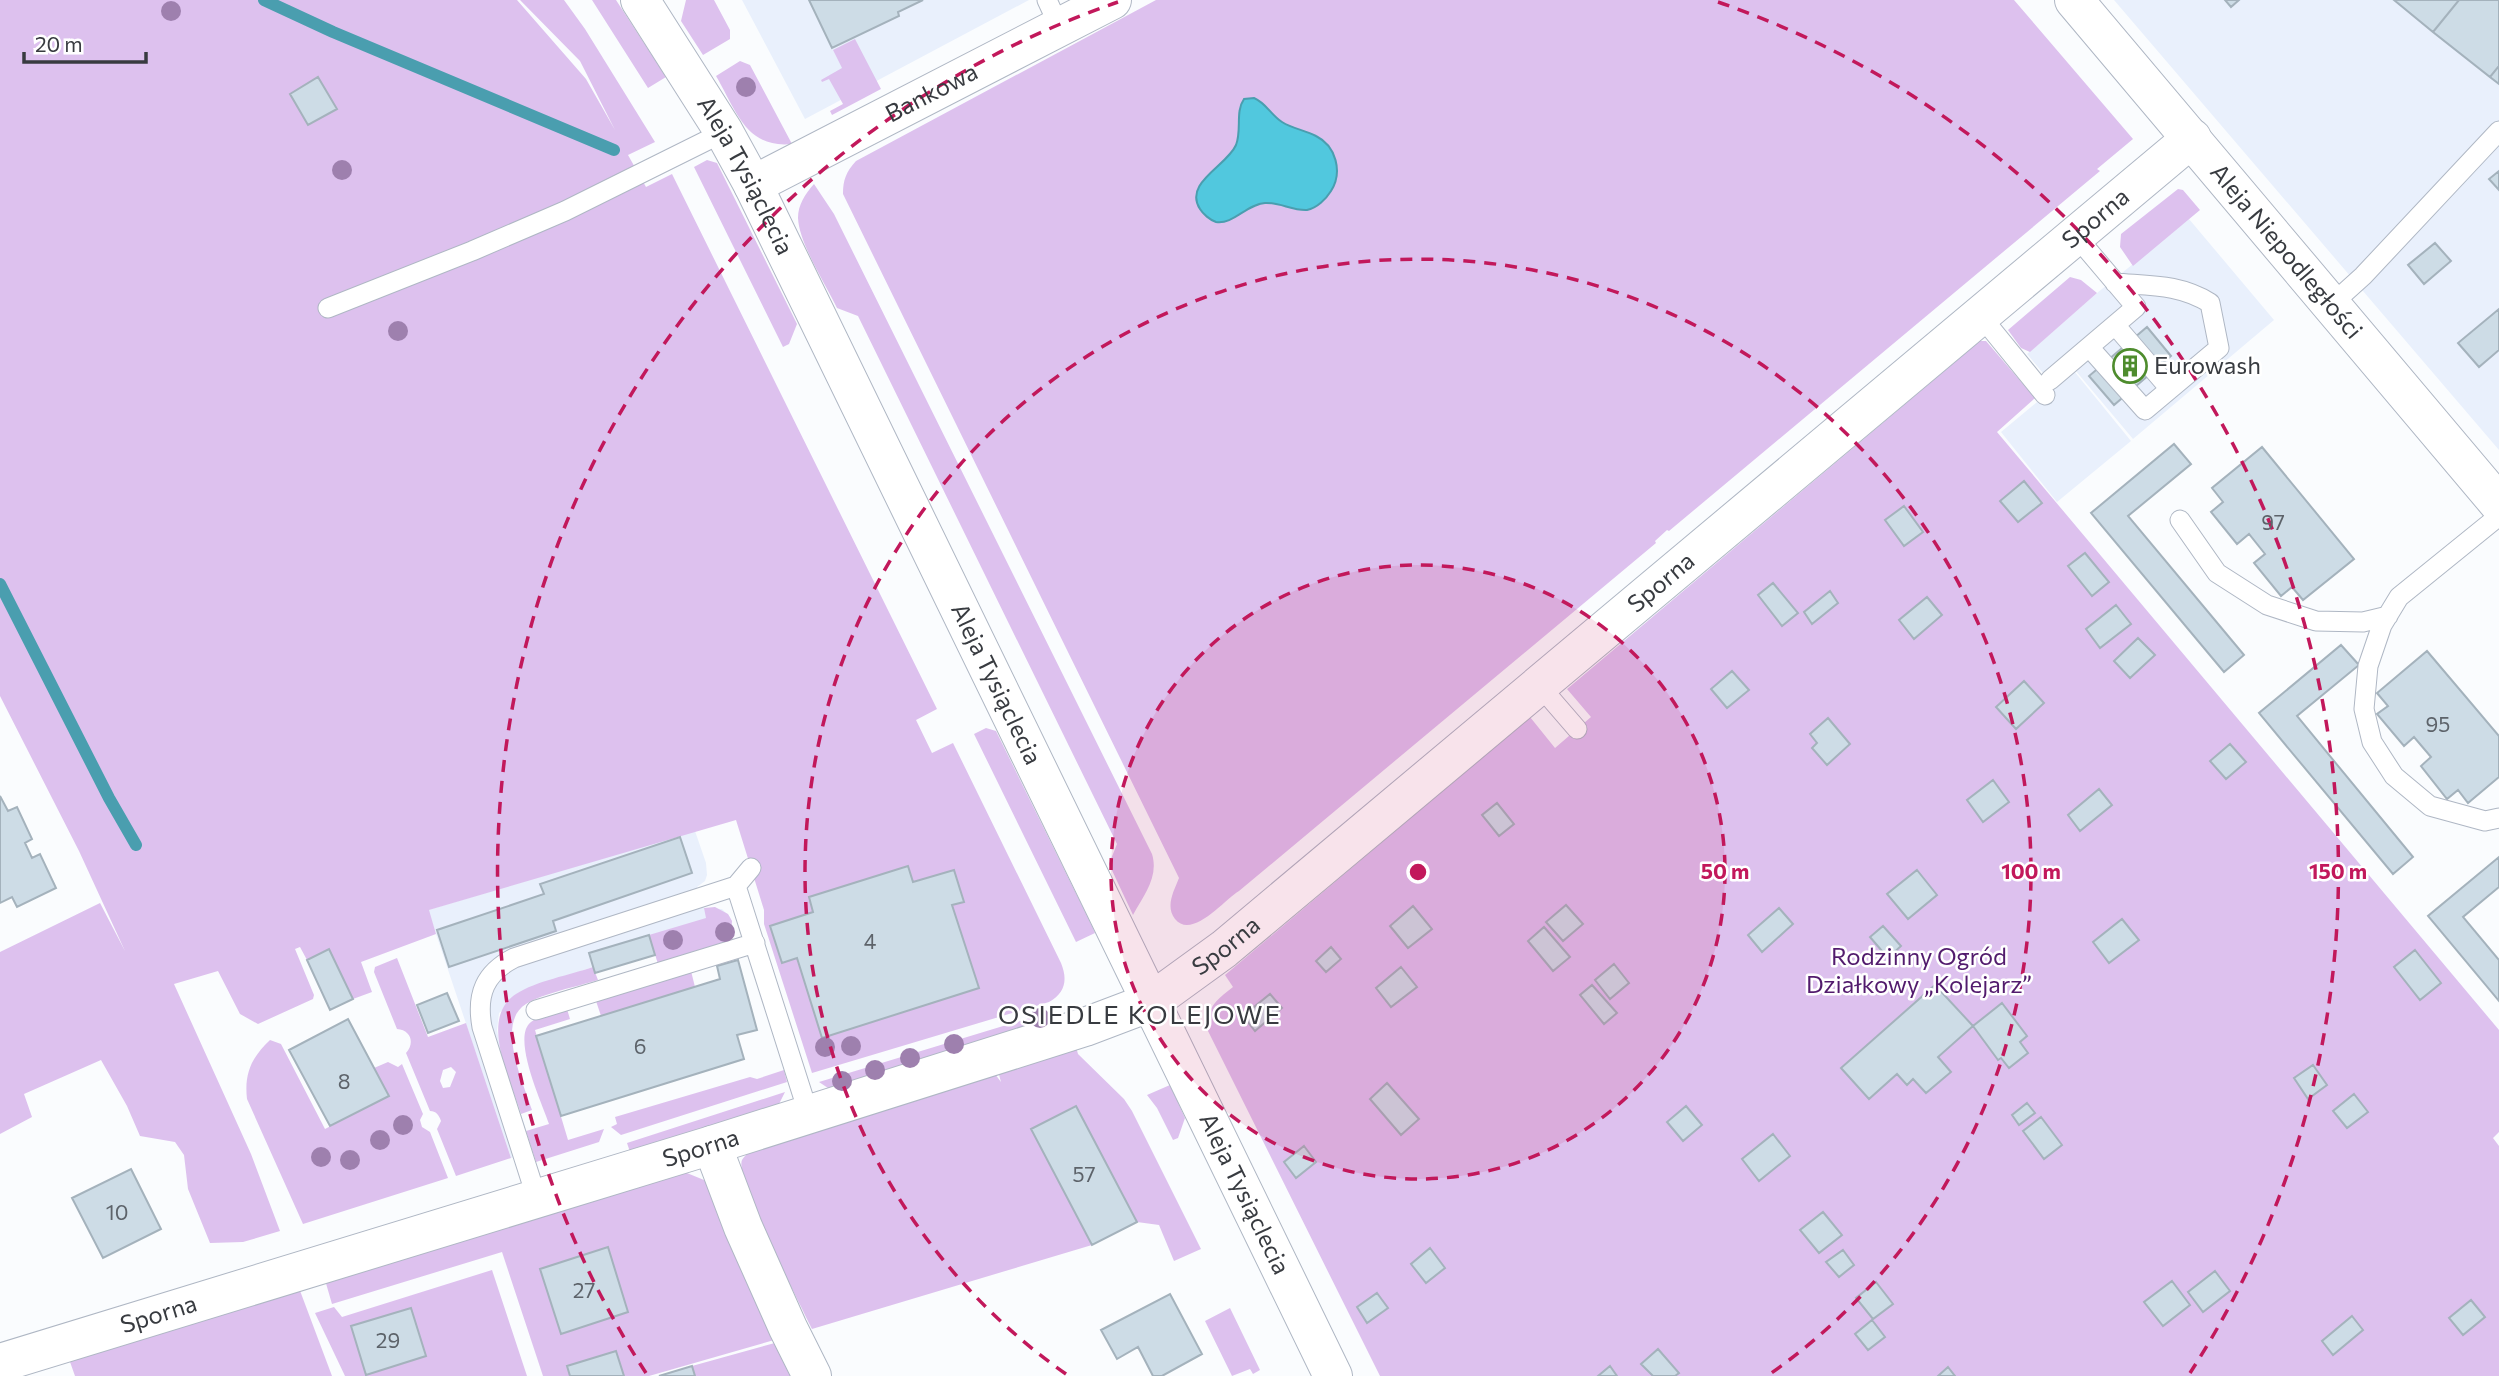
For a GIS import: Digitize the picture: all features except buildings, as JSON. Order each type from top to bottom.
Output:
[{"type":"street","name":"Aleja Tysiąclecia","points":[[640,0],[724,132],[753,185],[1333,1376]]},
{"type":"street","name":"Bankowa","points":[[753,185],[1054,14],[1112,0]]},
{"type":"street","name":"Aleja Niepodległości","points":[[2074,0],[2499,504]]},
{"type":"street","name":"Sporna","points":[[0,1363],[809,1115],[1085,1027],[1150,1002],[1224,948],[2192,138]]},
{"type":"street","points":[[712,1145],[743,1227],[812,1376]]},
{"type":"lane","points":[[2332,304],[2363,276],[2499,131]]},
{"type":"lane","points":[[328,308],[565,211],[724,132]]},
{"type":"lane","points":[[1980,315],[2048,387],[2089,347],[2137,307],[2075,234]]},
{"type":"lane","points":[[2089,347],[2145,410],[2219,348],[2210,303],[2192,292],[2115,283]]},
{"type":"lane","points":[[2115,325],[2170,389]]},
{"type":"lane","points":[[2499,516],[2399,597],[2382,625],[2368,666],[2364,709],[2372,742],[2393,776],[2430,806],[2485,821],[2499,818]]},
{"type":"lane","points":[[2180,520],[2217,573],[2267,605],[2316,621],[2363,622],[2388,617]]},
{"type":"lane","points":[[1539,685],[1577,729]]},
{"type":"lane","points":[[537,1199],[482,1027],[481,1003],[488,979],[495,970],[514,958],[736,886],[751,868]]},
{"type":"lane","points":[[736,886],[809,1115]]},
{"type":"lane","points":[[536,1010],[755,943]]},
{"type":"shaded area","points":[[742,0],[1029,0],[805,119]]},
{"type":"shaded area","points":[[2114,0],[2499,0],[2499,450]]},
{"type":"shaded area","points":[[2189,219],[2274,320],[2133,439],[2075,370],[2131,441],[2057,502],[2001,432],[2067,377],[2054,386],[2027,354]]},
{"type":"shaded area","points":[[695,831],[706,863],[707,875],[705,881],[697,887],[704,908],[722,909],[730,917],[732,926],[729,937],[724,943],[658,964],[649,935],[590,953],[593,967],[528,989],[499,1013],[497,1030],[500,1047],[533,1152],[511,1158],[428,910]]},
{"type":"green space","points":[[0,0],[517,0],[586,79],[615,130],[580,61],[520,0],[564,0],[655,142],[628,155],[646,187],[672,174],[937,709],[916,720],[932,753],[953,743],[1061,963],[1064,986],[1059,995],[1049,1002],[812,1073],[764,924],[764,910],[736,820],[429,910],[436,934],[361,962],[372,992],[353,999],[328,950],[307,960],[300,947],[295,949],[314,995],[313,999],[258,1024],[240,1014],[218,971],[174,984],[251,1154],[280,1231],[243,1242],[210,1243],[188,1189],[184,1155],[175,1142],[140,1136],[127,1106],[101,1060],[24,1094],[32,1117],[0,1134],[0,952],[100,903],[125,951],[79,851],[0,696]]},
{"type":"green space","points":[[592,0],[616,0],[666,77],[648,88]]},
{"type":"green space","points":[[686,0],[714,0],[730,30],[730,39],[703,55],[681,21]]},
{"type":"green space","points":[[1156,0],[2014,0],[2133,139],[2097,169],[2100,171],[1667,530],[1656,543],[1239,891],[1199,922],[1182,924],[1175,919],[1171,909],[1171,898],[1179,878],[843,194],[846,176],[856,161]]},
{"type":"green space","points":[[855,39],[881,89],[832,115],[830,111],[843,104],[829,79],[822,82],[821,80],[842,68],[833,50]]},
{"type":"green space","points":[[740,61],[750,65],[792,144],[776,144],[753,134],[737,114],[716,76]]},
{"type":"green space","points":[[707,160],[717,163],[797,324],[789,344],[783,347],[694,167]]},
{"type":"green space","points":[[814,184],[834,214],[1152,854],[1152,878],[1133,915],[1109,864],[1117,844],[858,316],[837,308],[808,251],[798,213]]},
{"type":"green space","points":[[2178,189],[2183,190],[2200,210],[2133,266],[2120,247],[2121,234]]},
{"type":"green space","points":[[2070,277],[2081,280],[2097,293],[2030,352],[2021,348],[2008,330]]},
{"type":"green space","name":"Rodzinny Ogród Działkowy „Kolejarz”","points":[[1980,341],[1986,341],[2035,398],[1997,432],[2499,1030],[2499,1132],[2493,1138],[2499,1146],[2499,1376],[1380,1376],[1208,1031],[1210,1011],[1233,987],[1225,975],[1530,717],[1555,748],[1591,717],[1567,689]]},
{"type":"green space","points":[[986,728],[996,731],[1095,933],[1076,942],[974,734]]},
{"type":"green space","points":[[715,907],[728,914],[732,921],[731,933],[724,943],[658,964],[649,935],[706,918],[704,908]]},
{"type":"green space","points":[[397,958],[428,1037],[466,1023],[511,1158],[456,1176],[437,1129],[441,1121],[436,1113],[430,1111],[406,1053],[410,1038],[406,1032],[397,1029],[374,972],[375,967]],"holes":[[[451,1067],[456,1072],[450,1087],[443,1088],[440,1081],[443,1070]]]},
{"type":"green space","points":[[593,967],[598,980],[542,997],[526,1004],[517,1013],[513,1025],[514,1054],[532,1110],[521,1114],[500,1051],[499,1018],[505,1005],[516,994],[533,985]]},
{"type":"green space","points":[[691,971],[695,987],[601,1016],[596,1001]]},
{"type":"green space","points":[[567,1009],[570,1019],[535,1030],[568,1140],[604,1129],[599,1142],[536,1162],[526,1131],[549,1124],[526,1055],[526,1030],[531,1022]]},
{"type":"green space","points":[[1053,1011],[1063,1015],[828,1088],[819,1082]]},
{"type":"green space","points":[[270,1040],[281,1044],[325,1129],[388,1096],[374,1068],[388,1062],[398,1067],[402,1064],[423,1114],[420,1120],[422,1127],[430,1132],[448,1178],[303,1224],[247,1099],[248,1073],[258,1053]]},
{"type":"green space","points":[[1076,1047],[1078,1054],[1124,1099],[1132,1111],[1201,1249],[1174,1261],[1159,1225],[1137,1222],[1075,1106],[1032,1129],[1092,1245],[812,1329],[748,1190],[742,1171],[742,1160],[745,1156],[758,1145],[995,1074],[1001,1082],[998,1071]]},
{"type":"green space","points":[[784,1070],[787,1082],[621,1135],[611,1127],[617,1124],[615,1117],[750,1077],[757,1079]]},
{"type":"green space","points":[[1170,1085],[1185,1118],[1178,1138],[1173,1140],[1157,1108],[1147,1095]]},
{"type":"green space","points":[[785,1092],[779,1104],[630,1152],[627,1143]]},
{"type":"green space","points":[[682,1171],[704,1180],[717,1194],[781,1338],[649,1376],[624,1376],[616,1351],[567,1366],[570,1376],[543,1376],[502,1252],[332,1304],[325,1280]],"holes":[[[608,1247],[628,1312],[561,1334],[540,1269]]]},
{"type":"green space","points":[[492,1270],[527,1376],[345,1376],[315,1313],[334,1307],[342,1317]]},
{"type":"green space","points":[[299,1288],[332,1376],[75,1376],[69,1359]]},
{"type":"green space","points":[[1230,1308],[1260,1370],[1253,1374],[1250,1369],[1232,1376],[1205,1321]]},
{"type":"green space","points":[[782,1341],[798,1376],[695,1376],[692,1366]]},
{"type":"water","points":[[1254,98],[1282,122],[1323,140],[1336,160],[1335,184],[1324,200],[1311,209],[1302,210],[1265,203],[1228,220],[1216,222],[1200,209],[1196,200],[1197,191],[1236,145],[1241,104],[1244,99]]},
{"type":"waterway","points":[[264,0],[333,32],[614,150]]},
{"type":"waterway","points":[[0,584],[109,798],[136,845]]},
{"type":"place","name":"Eurowash","points":[[2130,366]]},
{"type":"district","name":"OSIEDLE KOLEJOWE","points":[[1140,1015]]}]
